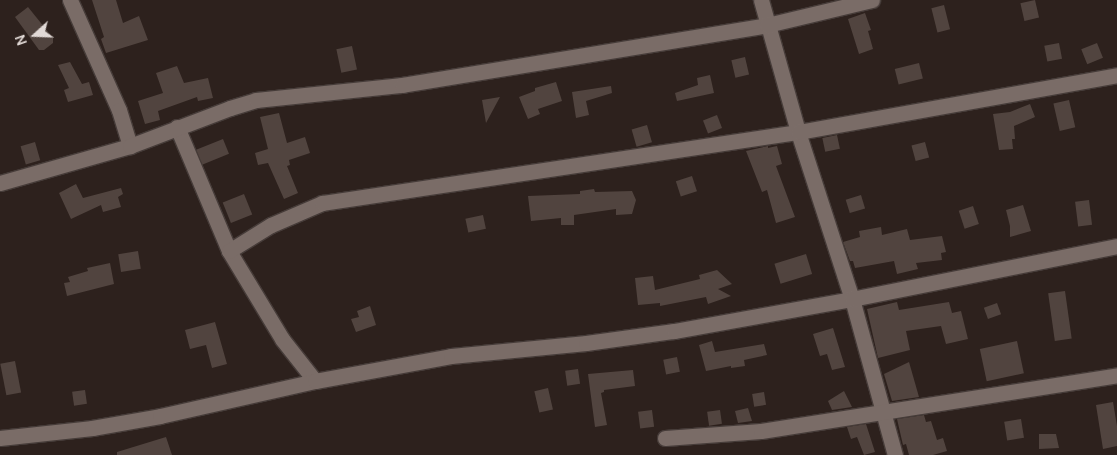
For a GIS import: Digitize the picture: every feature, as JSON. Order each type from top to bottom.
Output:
[{"type":"street","points":[[70,0],[118,110],[130,146]]},
{"type":"street","points":[[761,0],[798,132],[852,300],[894,455]]},
{"type":"street","points":[[0,183],[130,146],[256,100],[402,85],[767,26],[872,0]]},
{"type":"street","points":[[229,251],[272,225],[322,203],[798,132],[1117,75]]},
{"type":"street","points":[[177,128],[229,251],[282,339],[316,381]]},
{"type":"street","points":[[0,438],[92,428],[160,416],[316,381],[451,356],[586,343],[674,332],[852,300],[1117,246]]},
{"type":"street","points":[[665,438],[762,431],[1117,375]]},
{"type":"building","points":[[92,0],[116,0],[123,23],[139,16],[148,40],[106,53],[101,39],[104,37]]},
{"type":"building","points":[[1035,0],[1039,18],[1024,21],[1020,3]]},
{"type":"building","points":[[944,5],[950,29],[937,32],[931,8]]},
{"type":"building","points":[[28,7],[53,38],[53,43],[44,50],[39,50],[15,17]]},
{"type":"building","points":[[865,13],[871,30],[868,31],[873,49],[859,54],[848,19]]},
{"type":"building","points":[[1059,43],[1062,59],[1047,62],[1044,46]]},
{"type":"building","points":[[1097,43],[1103,58],[1087,64],[1081,49]]},
{"type":"building","points":[[352,46],[357,69],[341,73],[336,49]]},
{"type":"building","points":[[745,57],[749,75],[735,78],[731,60]]},
{"type":"building","points":[[70,62],[82,84],[89,82],[93,95],[68,102],[64,90],[69,88],[58,65]]},
{"type":"building","points":[[919,63],[923,79],[899,85],[895,69]]},
{"type":"building","points":[[177,66],[184,83],[208,78],[213,98],[198,101],[197,97],[158,111],[160,120],[145,124],[138,101],[163,93],[156,73]]},
{"type":"building","points":[[710,75],[714,93],[677,101],[675,93],[698,85],[697,78]]},
{"type":"building","points":[[556,82],[562,101],[538,109],[540,114],[528,119],[519,97],[535,91],[535,88]]},
{"type":"building","points":[[611,86],[612,93],[586,101],[589,115],[576,118],[572,92]]},
{"type":"building","points":[[500,97],[486,123],[482,100]]},
{"type":"building","points":[[1069,100],[1075,127],[1060,131],[1053,104]]},
{"type":"building","points":[[1030,104],[1035,117],[1014,126],[1015,139],[1012,139],[1013,149],[999,150],[993,114],[1010,112]]},
{"type":"building","points":[[279,113],[287,143],[305,137],[310,153],[289,160],[290,165],[287,166],[298,193],[284,199],[268,163],[258,165],[255,153],[268,149],[260,117]]},
{"type":"building","points":[[717,115],[722,128],[708,133],[703,120]]},
{"type":"building","points":[[647,125],[652,142],[637,147],[632,129]]},
{"type":"building","points":[[837,135],[840,149],[825,152],[822,138]]},
{"type":"building","points":[[223,139],[229,154],[202,165],[196,150]]},
{"type":"building","points":[[35,142],[40,160],[26,164],[21,146]]},
{"type":"building","points":[[925,142],[929,157],[916,161],[911,146]]},
{"type":"building","points":[[768,146],[768,148],[777,146],[782,164],[776,166],[795,217],[776,223],[767,190],[762,192],[746,151]]},
{"type":"building","points":[[692,176],[697,191],[681,196],[676,181]]},
{"type":"building","points":[[76,184],[83,198],[121,188],[123,194],[118,197],[121,207],[103,212],[101,205],[71,219],[59,193]]},
{"type":"building","points":[[594,189],[595,192],[632,191],[636,200],[632,214],[616,215],[616,209],[574,215],[574,225],[561,225],[561,218],[531,221],[528,196],[580,194],[580,191]]},
{"type":"building","points":[[244,194],[252,214],[231,223],[223,203]]},
{"type":"building","points":[[861,195],[865,208],[850,213],[846,200]]},
{"type":"building","points":[[1089,200],[1092,225],[1078,227],[1075,202]]},
{"type":"building","points":[[1023,205],[1031,231],[1010,237],[1010,226],[1006,210]]},
{"type":"building","points":[[973,206],[979,224],[965,229],[959,211]]},
{"type":"building","points":[[483,215],[486,229],[468,232],[465,219]]},
{"type":"building","points":[[881,227],[882,235],[907,229],[910,240],[942,236],[946,252],[941,253],[942,260],[916,263],[918,269],[897,274],[894,261],[855,268],[853,261],[850,261],[843,242],[860,237],[859,231]]},
{"type":"building","points":[[138,251],[141,269],[121,272],[118,254]]},
{"type":"building","points":[[806,254],[812,274],[781,284],[774,264]]},
{"type":"building","points":[[110,263],[114,284],[67,296],[64,283],[70,282],[68,277],[88,271],[87,268]]},
{"type":"building","points":[[717,270],[732,284],[718,289],[731,296],[708,304],[706,297],[660,306],[660,303],[638,305],[635,278],[653,276],[655,290],[700,279],[699,275]]},
{"type":"building","points":[[1065,291],[1072,339],[1055,341],[1048,293]]},
{"type":"building","points":[[897,302],[899,310],[949,302],[952,313],[961,311],[968,339],[946,344],[941,326],[906,331],[910,350],[878,358],[867,309]]},
{"type":"building","points":[[997,303],[1001,314],[988,319],[984,308]]},
{"type":"building","points":[[370,306],[376,325],[356,332],[351,319],[359,317],[357,311]]},
{"type":"building","points":[[215,322],[227,364],[212,368],[206,345],[190,349],[185,330]]},
{"type":"building","points":[[833,328],[845,367],[832,370],[827,354],[820,356],[813,334]]},
{"type":"building","points":[[712,341],[715,352],[764,344],[767,355],[744,360],[745,366],[731,368],[731,366],[706,371],[699,345]]},
{"type":"building","points":[[1017,341],[1024,373],[987,381],[980,349]]},
{"type":"building","points":[[677,357],[680,372],[666,374],[663,360]]},
{"type":"building","points":[[15,361],[21,392],[6,395],[0,364]]},
{"type":"building","points":[[909,362],[919,397],[892,401],[884,374]]},
{"type":"building","points":[[578,369],[580,384],[567,386],[565,371]]},
{"type":"building","points":[[633,370],[635,386],[604,390],[601,393],[607,425],[595,427],[588,374]]},
{"type":"building","points":[[548,388],[553,409],[539,413],[534,391]]},
{"type":"building","points":[[85,390],[87,404],[74,406],[72,392]]},
{"type":"building","points":[[844,391],[852,407],[832,410],[828,401]]},
{"type":"building","points":[[764,392],[766,405],[754,407],[752,394]]},
{"type":"building","points":[[1113,402],[1117,426],[1117,446],[1103,449],[1096,405]]},
{"type":"building","points":[[748,408],[752,421],[738,423],[735,411]]},
{"type":"building","points":[[652,410],[654,427],[640,429],[638,412]]},
{"type":"building","points":[[720,410],[722,424],[709,426],[707,412]]},
{"type":"building","points":[[924,415],[926,422],[931,421],[937,440],[943,438],[947,451],[933,455],[909,455],[906,444],[903,445],[897,419]]},
{"type":"building","points":[[1021,419],[1024,438],[1007,440],[1004,422]]},
{"type":"building","points":[[866,424],[875,452],[864,455],[857,437],[851,439],[847,427]]},
{"type":"building","points":[[1039,434],[1056,434],[1059,448],[1039,449]]},
{"type":"building","points":[[166,437],[172,455],[117,455],[117,452]]}]
